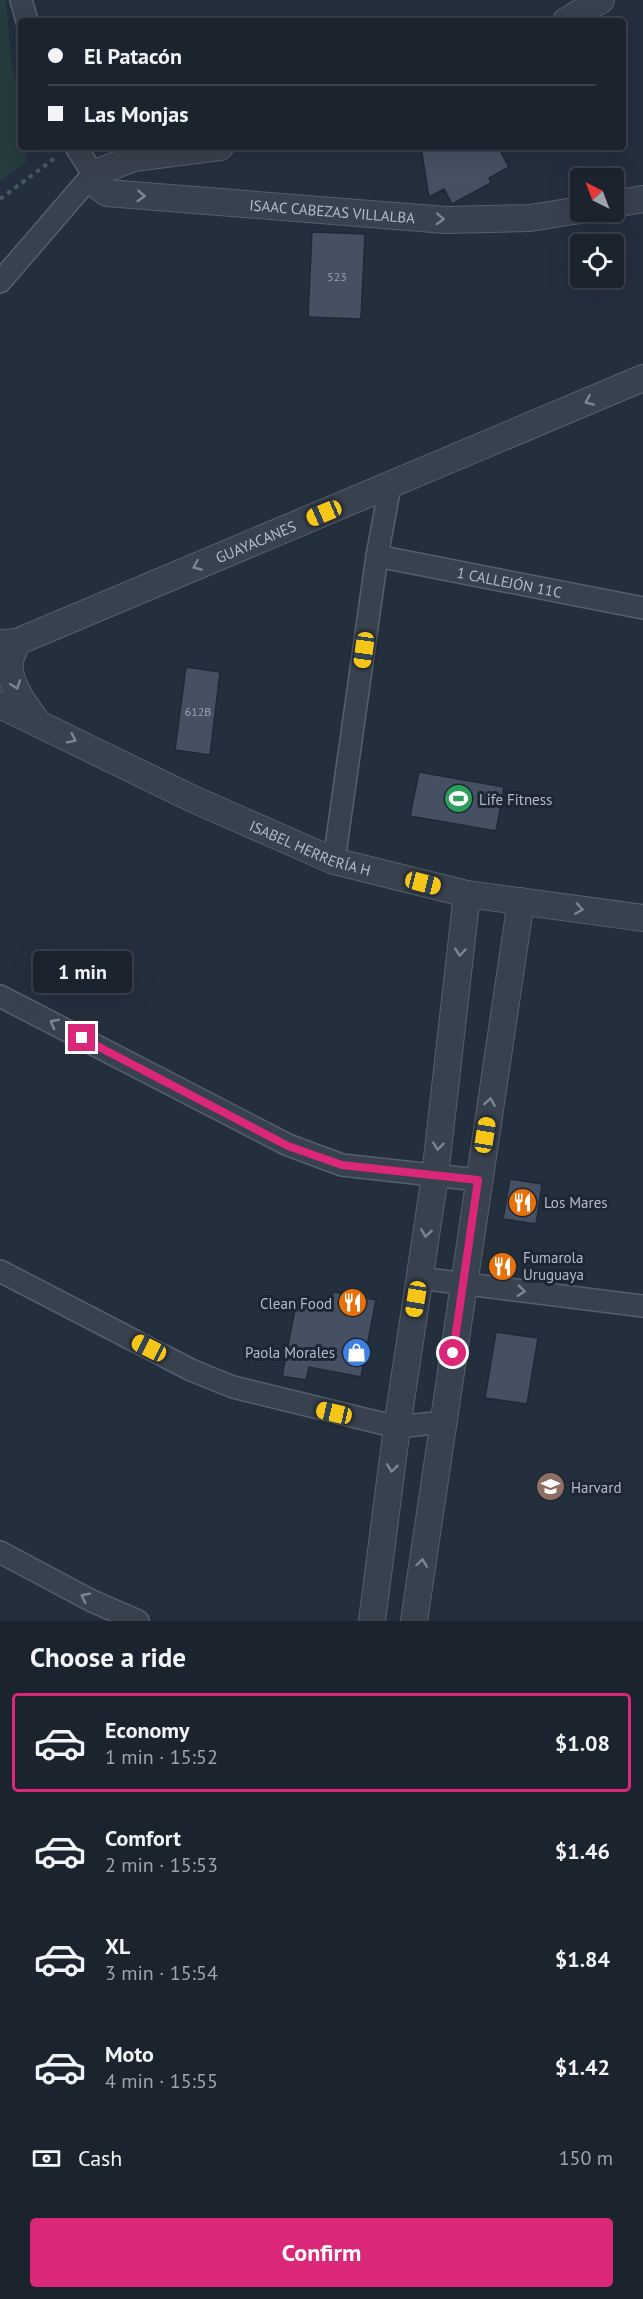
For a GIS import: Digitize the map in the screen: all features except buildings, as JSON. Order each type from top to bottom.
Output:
[{"type":"street","points":[[21,0],[26,18]]},
{"type":"street","points":[[571,18],[601,0]]},
{"type":"street","points":[[69,150],[93,174]]},
{"type":"street","points":[[0,282],[93,174],[134,158],[197,150]]},
{"type":"street","name":"ISAAC CABEZAS VILLALBA","points":[[93,174],[99,187],[107,193],[446,220],[530,218],[570,212]]},
{"type":"street","points":[[624,202],[643,199]]},
{"type":"street","name":"GUAYACANES","points":[[8,643],[390,486],[643,378]]},
{"type":"street","points":[[334,861],[377,556],[390,486]]},
{"type":"street","name":"1 CALLEJÓN 11C","points":[[377,556],[643,608]]},
{"type":"street","points":[[8,643],[13,683],[24,704],[39,723]]},
{"type":"street","name":"ISABEL HERRERÍA H","points":[[0,705],[193,799],[334,861],[467,894],[643,918]]},
{"type":"street","points":[[372,1621],[397,1427],[435,1176],[467,894]]},
{"type":"street","points":[[414,1621],[521,901]]},
{"type":"street","points":[[0,996],[288,1146],[342,1165],[478,1180]]},
{"type":"street","points":[[0,1270],[191,1370],[233,1387],[397,1427],[443,1422]]},
{"type":"street","points":[[419,1278],[643,1306]]},
{"type":"street","points":[[0,1552],[92,1601],[138,1621]]},
{"type":"path","points":[[0,199],[69,150]]},
{"type":"green space","points":[[0,0],[6,0],[12,66],[18,89],[18,150],[27,150],[26,162],[0,181]]},
{"type":"place","name":"Life Fitness","points":[[458,799]]},
{"type":"place","name":"Los Mares","points":[[523,1202]]},
{"type":"place","name":"Fumarola Uruguaya","points":[[502,1266]]},
{"type":"place","name":"Clean Food","points":[[353,1303]]},
{"type":"place","name":"Paola Morales","points":[[356,1352]]},
{"type":"place","name":"Harvard","points":[[550,1487]]},
{"type":"route","points":[[82,1038],[288,1146],[324,1159],[342,1165],[478,1180],[453,1353]]}]
